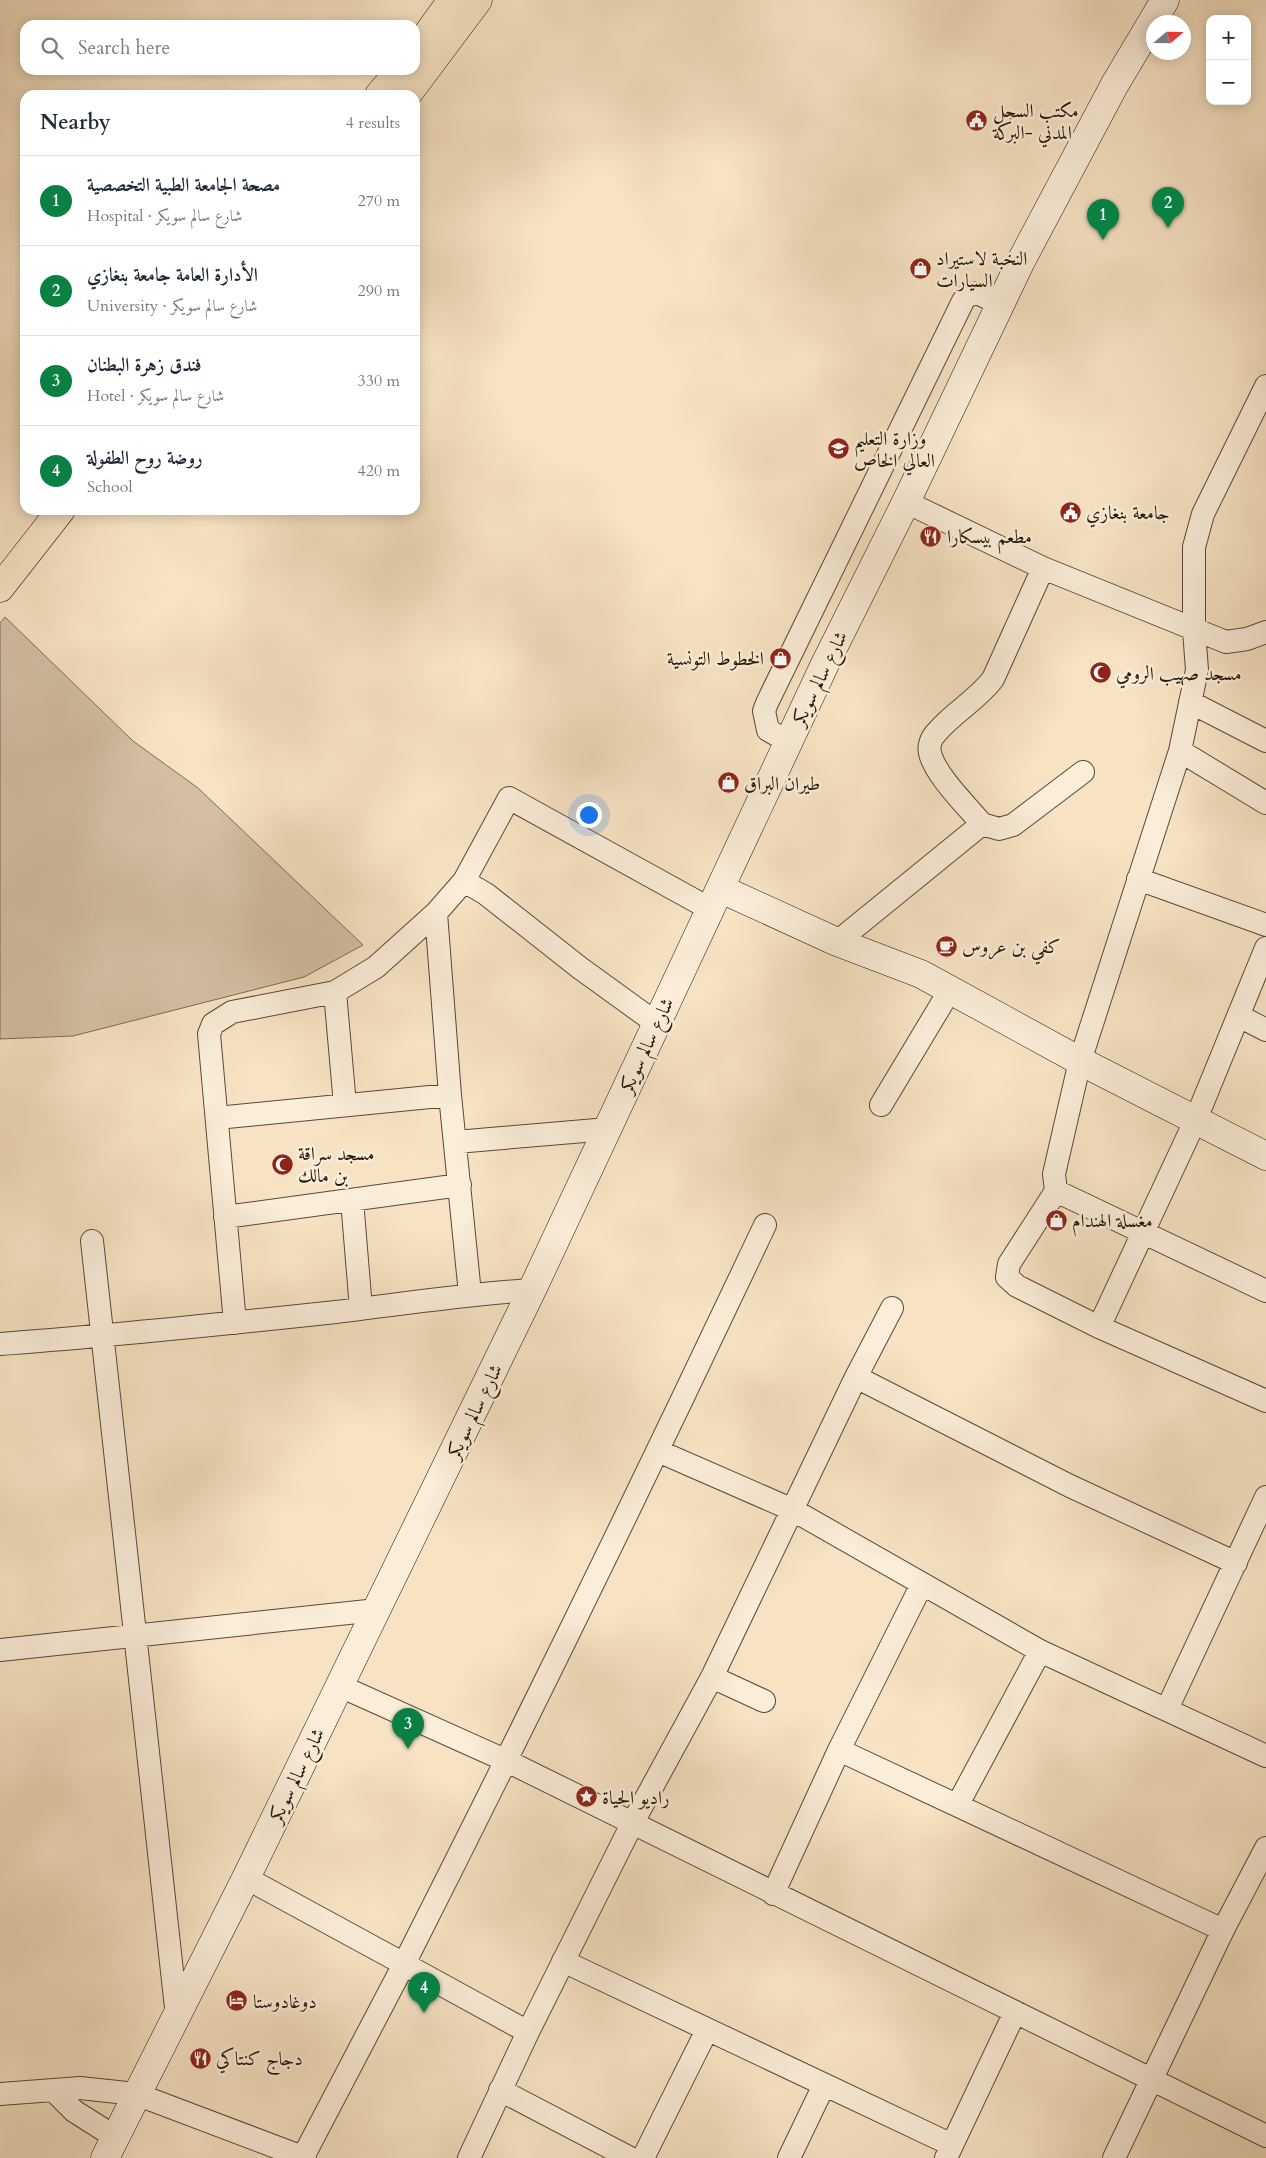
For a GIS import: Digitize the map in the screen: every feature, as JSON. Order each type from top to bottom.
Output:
[{"type":"highway","points":[[420,45],[452,0]]},
{"type":"highway","points":[[411,90],[467,18],[478,0]]},
{"type":"highway","points":[[383,90],[396,75]]},
{"type":"highway","points":[[0,559],[35,515]]},
{"type":"highway","points":[[0,588],[56,515]]},
{"type":"street","name":"شارع سالم سويكر","points":[[110,2148],[246,1878],[532,1290],[789,742],[1001,304],[1068,169],[1115,84],[1166,0]]},
{"type":"street","points":[[789,742],[768,730],[764,711],[767,703],[963,301],[966,296],[977,293],[1001,304]]},
{"type":"street","points":[[1266,386],[1260,414],[1203,514],[1198,530],[1194,547],[1194,630],[1197,670],[1180,751],[1080,1061],[1054,1174],[1056,1191],[1009,1264],[1007,1277],[1017,1286],[1099,1328],[1266,1401]]},
{"type":"street","points":[[906,502],[1043,568],[1226,642],[1247,639],[1266,632]]},
{"type":"street","points":[[1043,568],[993,679],[982,692],[936,732],[930,741],[930,753],[940,773],[982,824],[999,829],[1013,825],[1083,772]]},
{"type":"street","points":[[1190,702],[1266,741]]},
{"type":"street","points":[[1180,751],[1266,803]]},
{"type":"street","points":[[235,1323],[209,1034],[213,1024],[232,1012],[335,992],[376,967],[436,913],[464,881],[509,798],[716,899],[921,974],[1080,1061],[1266,1156]]},
{"type":"street","points":[[836,942],[982,824]]},
{"type":"street","points":[[1138,879],[1266,925]]},
{"type":"street","points":[[464,881],[486,894],[580,968],[656,1023]]},
{"type":"street","points":[[436,913],[450,1095],[470,1294]]},
{"type":"street","points":[[1099,1328],[1196,1119],[1266,948]]},
{"type":"street","points":[[881,1105],[950,990]]},
{"type":"street","points":[[335,992],[345,1105]]},
{"type":"street","points":[[1239,1016],[1266,1030]]},
{"type":"street","points":[[217,1118],[450,1095]]},
{"type":"street","points":[[456,1142],[608,1129]]},
{"type":"street","points":[[225,1217],[460,1185]]},
{"type":"street","points":[[1056,1191],[1266,1291]]},
{"type":"street","points":[[352,1200],[361,1309]]},
{"type":"street","points":[[0,2094],[95,2088],[136,2094],[304,2158],[507,1761],[658,1451],[765,1225]]},
{"type":"street","points":[[92,1241],[177,2017]]},
{"type":"street","points":[[0,1344],[235,1323],[361,1309],[470,1294],[532,1290]]},
{"type":"street","points":[[469,2158],[528,2032],[632,1824],[712,1677],[856,1377],[892,1308]]},
{"type":"street","points":[[856,1377],[1070,1486],[1236,1563]]},
{"type":"street","points":[[658,1451],[793,1510],[1040,1651],[1266,1756]]},
{"type":"street","points":[[1167,1709],[1266,1498]]},
{"type":"street","points":[[773,1894],[839,1750],[922,1584]]},
{"type":"street","points":[[0,1650],[377,1610]]},
{"type":"street","points":[[958,1804],[1040,1651]]},
{"type":"street","points":[[712,1677],[764,1701]]},
{"type":"street","points":[[340,1686],[507,1761],[1266,2136]]},
{"type":"street","points":[[839,1750],[958,1804],[1223,1930]]},
{"type":"street","points":[[1114,2158],[1223,1930],[1266,1848]]},
{"type":"street","points":[[246,1878],[528,2032]]},
{"type":"street","points":[[563,1962],[824,2085],[949,2152],[1015,2012]]},
{"type":"street","points":[[643,2158],[707,2030]]},
{"type":"street","points":[[789,2158],[824,2085]]},
{"type":"street","points":[[53,2090],[110,2148]]},
{"type":"street","points":[[500,2090],[630,2158]]},
{"type":"shaded area","points":[[5,617],[133,741],[198,788],[363,945],[304,977],[73,1036],[0,1039],[0,623]]},
{"type":"place","name":"مكتب السجل المدني -البركة","points":[[977,121]]},
{"type":"place","name":"الأدارة العامة جامعة بنغازي","points":[[1168,228]]},
{"type":"place","name":"مصحة الجامعة الطبية التخصصية","points":[[1103,240]]},
{"type":"place","name":"النخبة لاستيراد السيارات","points":[[920,269]]},
{"type":"place","name":"وزارة التعليم العالي الخاص","points":[[838,449]]},
{"type":"place","name":"جامعة بنغازي","points":[[1070,512]]},
{"type":"place","name":"مطعم بيسكارا","points":[[931,536]]},
{"type":"place","name":"الخطوط التونسية","points":[[780,658]]},
{"type":"place","name":"مسجد صهيب الرومي","points":[[1100,673]]},
{"type":"place","name":"طيران البراق","points":[[728,783]]},
{"type":"place","name":"كفي بن عروس","points":[[946,946]]},
{"type":"place","name":"مسجد سراقة بن مالك","points":[[282,1164]]},
{"type":"place","name":"مغسلة الهندام","points":[[1056,1220]]},
{"type":"place","name":"فندق زهرة البطنان","points":[[408,1749]]},
{"type":"place","name":"راديو الحياة","points":[[586,1797]]},
{"type":"place","name":"دوغادوستا","points":[[237,2001]]},
{"type":"place","name":"روضة روح الطفولة","points":[[424,2013]]},
{"type":"place","name":"دجاج كنتاكي","points":[[200,2058]]}]
